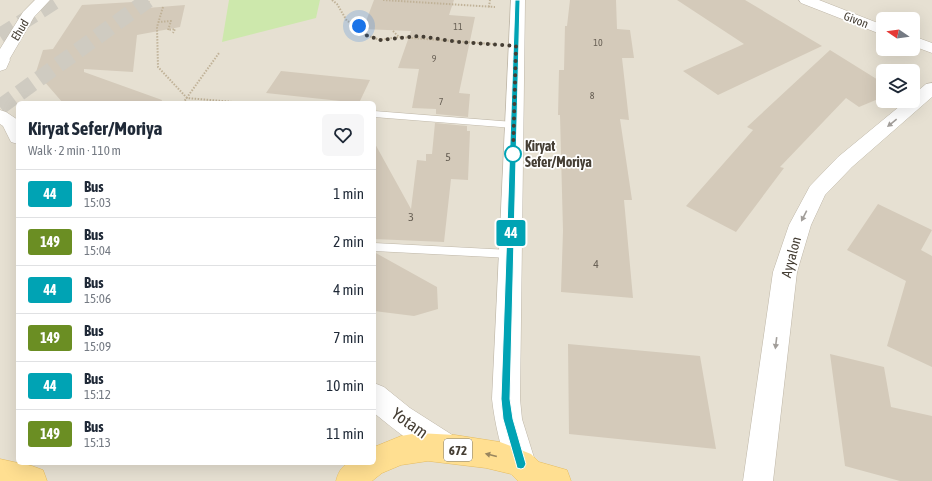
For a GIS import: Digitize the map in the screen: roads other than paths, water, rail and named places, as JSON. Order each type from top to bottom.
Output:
[{"type":"main road","name":"672","points":[[376,461],[394,453],[417,447],[447,448],[489,454],[535,475]]},
{"type":"main road","points":[[0,474],[32,481]]},
{"type":"street","name":"Ehud","points":[[1,63],[28,15],[44,0]]},
{"type":"street","points":[[518,0],[506,399],[508,419],[535,475]]},
{"type":"street","name":"Givon","points":[[806,0],[876,27]]},
{"type":"street","points":[[920,44],[932,48]]},
{"type":"street","name":"Ayyalon","points":[[758,481],[785,272],[800,225],[817,191],[836,171],[932,88]]},
{"type":"street","points":[[0,116],[11,123],[16,135]]},
{"type":"street","points":[[0,138],[16,140]]},
{"type":"street","name":"Yotam","points":[[376,398],[400,417],[447,448]]},
{"type":"lane","points":[[376,114],[514,125]]},
{"type":"lane","points":[[376,247],[510,254]]},
{"type":"tunnel","points":[[0,36],[57,0]]},
{"type":"tunnel","points":[[0,107],[148,0]]},
{"type":"place","name":"Kiryat Sefer/Moriya","points":[[513,154]]}]
